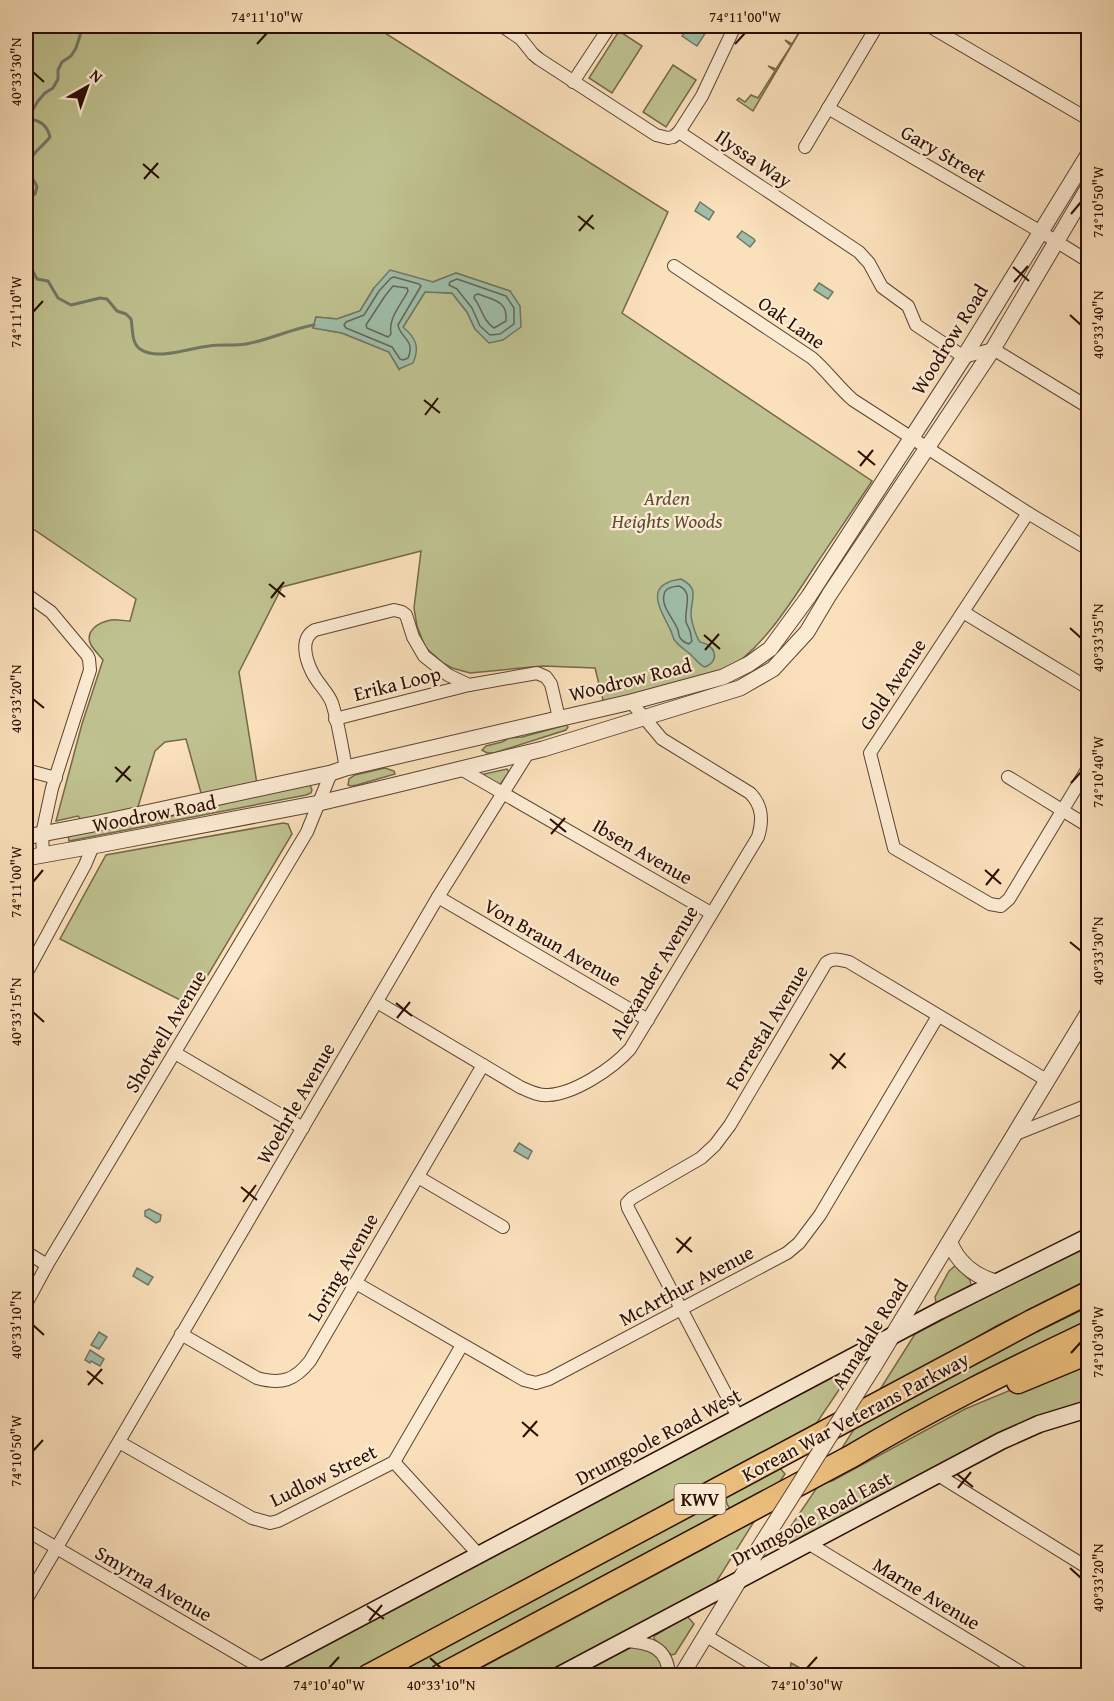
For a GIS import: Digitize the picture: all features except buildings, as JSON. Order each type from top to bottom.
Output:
[{"type":"highway","name":"Korean War Veterans Parkway","points":[[368,1676],[1032,1321],[1089,1293]]},
{"type":"highway","name":"Korean War Veterans Parkway","points":[[440,1676],[1007,1372],[1089,1333]]},
{"type":"highway","points":[[852,1456],[950,1411],[1089,1353]]},
{"type":"main road","name":"Drumgoole Road West","points":[[256,1672],[894,1335],[1089,1237]]},
{"type":"main road","name":"Drumgoole Road East","points":[[558,1676],[1018,1432],[1089,1409]]},
{"type":"street","points":[[502,26],[521,39],[533,54],[573,82],[656,135],[668,138],[679,132],[702,96],[735,26]]},
{"type":"street","points":[[573,82],[610,26]]},
{"type":"street","points":[[805,147],[878,26]]},
{"type":"street","points":[[929,26],[1089,119]]},
{"type":"street","name":"Gary Street","points":[[828,108],[1089,261]]},
{"type":"street","name":"Ilyssa Way","points":[[679,132],[859,252],[869,263],[882,286],[908,306],[916,325],[964,357]]},
{"type":"street","name":"Woodrow Road","points":[[26,837],[331,773],[631,702],[723,677],[749,664],[770,649],[810,596],[964,357],[1089,155]]},
{"type":"street","name":"Woodrow Road","points":[[26,858],[319,803],[528,753],[740,688],[773,669],[807,632],[993,349],[1089,188]]},
{"type":"street","name":"Oak Lane","points":[[674,266],[812,358],[853,400],[1028,513],[1089,549]]},
{"type":"street","points":[[964,357],[993,349],[1089,407]]},
{"type":"street","name":"Gold Avenue","points":[[1028,513],[870,753],[894,848],[990,904],[1000,906],[1009,899],[1063,811]]},
{"type":"street","points":[[26,594],[51,612],[87,655],[90,664],[42,834],[43,854]]},
{"type":"street","name":"Erika Loop","points":[[346,768],[332,703],[312,671],[305,646],[307,636],[315,630],[399,610],[406,615],[413,637],[424,656],[448,675],[469,684]]},
{"type":"street","points":[[963,612],[1089,688]]},
{"type":"street","name":"Erika Loop","points":[[335,719],[469,684],[537,673],[549,680],[560,718]]},
{"type":"street","name":"Alexander Avenue","points":[[377,1002],[532,1093],[541,1095],[556,1094],[575,1088],[616,1063],[630,1049],[758,837],[762,820],[755,798],[745,789],[662,739],[631,702]]},
{"type":"street","name":"Woehrle Avenue","points":[[26,1600],[438,897],[528,753]]},
{"type":"street","points":[[1063,811],[1089,768]]},
{"type":"street","name":"Ibsen Avenue","points":[[461,769],[711,914]]},
{"type":"street","points":[[26,770],[56,778]]},
{"type":"street","name":"Shotwell Avenue","points":[[26,1304],[47,1265],[307,832],[331,773]]},
{"type":"street","points":[[1008,777],[1089,826]]},
{"type":"street","points":[[26,974],[93,846]]},
{"type":"street","name":"Von Braun Avenue","points":[[438,897],[648,1020]]},
{"type":"street","name":"Forrestal Avenue","points":[[681,1310],[627,1203],[701,1158],[715,1145],[730,1125],[822,969],[831,959],[849,962],[1048,1081]]},
{"type":"street","name":"Annadale Road","points":[[681,1676],[894,1335],[1089,1013]]},
{"type":"street","name":"McArthur Avenue","points":[[356,1283],[524,1380],[543,1382],[787,1253],[799,1243],[820,1215],[938,1016]]},
{"type":"street","points":[[175,1053],[303,1128]]},
{"type":"street","name":"Loring Avenue","points":[[182,1334],[257,1378],[270,1381],[291,1379],[299,1373],[310,1361],[483,1065]]},
{"type":"street","points":[[1016,1134],[1089,1106]]},
{"type":"street","points":[[418,1177],[503,1227]]},
{"type":"street","points":[[950,1243],[956,1256],[967,1269],[996,1282]]},
{"type":"street","points":[[26,1252],[47,1265]]},
{"type":"street","points":[[681,1310],[738,1417]]},
{"type":"street","name":"Ludlow Street","points":[[120,1442],[252,1518],[270,1523],[286,1518],[394,1462],[462,1345]]},
{"type":"street","points":[[394,1462],[479,1555]]},
{"type":"street","points":[[938,1475],[1089,1568]]},
{"type":"street","name":"Smyrna Avenue","points":[[26,1530],[256,1672]]},
{"type":"street","name":"Marne Avenue","points":[[808,1544],[1027,1676]]},
{"type":"street","points":[[705,1635],[772,1676]]},
{"type":"street","points":[[623,1641],[644,1642],[656,1648],[666,1660],[669,1676]]},
{"type":"green space","name":"Arden Heights Woods","points":[[26,26],[374,26],[668,212],[622,313],[872,481],[786,610],[764,638],[740,661],[727,669],[604,704],[595,668],[543,666],[470,673],[443,663],[425,647],[417,626],[414,608],[421,551],[282,587],[239,672],[257,784],[203,800],[186,739],[165,742],[155,751],[137,810],[81,820],[78,816],[56,821],[82,724],[103,660],[91,645],[89,635],[94,628],[106,621],[130,621],[136,599],[26,524]],"holes":[[[456,273],[510,291],[475,329],[467,312],[452,293],[425,292],[403,327],[399,369],[389,352],[342,333],[313,328],[316,317],[337,319],[360,311],[374,288],[433,282]]]},
{"type":"green space","points":[[803,26],[753,111],[737,100],[739,98],[745,102],[751,95],[758,98],[775,71],[768,66],[776,69],[791,46],[785,40],[792,44]]},
{"type":"green space","points":[[619,31],[642,46],[612,93],[589,78]]},
{"type":"green space","points":[[673,65],[696,80],[666,127],[643,112]]},
{"type":"green space","points":[[566,725],[568,727],[566,730],[494,753],[482,750],[486,746],[509,738],[522,737]]},
{"type":"green space","points":[[385,768],[394,771],[395,774],[357,785],[348,785],[349,779],[355,775]]},
{"type":"green space","points":[[507,769],[509,772],[500,785],[485,779],[484,774]]},
{"type":"green space","points":[[306,784],[310,785],[312,790],[306,795],[69,841],[68,835],[188,813]]},
{"type":"green space","points":[[283,823],[288,824],[292,834],[190,1005],[60,939],[106,855]]},
{"type":"green space","points":[[1088,1247],[1088,1281],[996,1326],[874,1399],[915,1334]]},
{"type":"green space","points":[[955,1266],[970,1280],[971,1285],[936,1303],[935,1297],[949,1271]]},
{"type":"green space","points":[[1088,1307],[1088,1328],[833,1462],[856,1426],[998,1351]]},
{"type":"green space","points":[[1088,1358],[1088,1401],[788,1546],[783,1538],[818,1486],[832,1481],[965,1409]]},
{"type":"green space","points":[[850,1368],[851,1372],[816,1424],[348,1675],[269,1676]]},
{"type":"green space","points":[[780,1468],[785,1474],[774,1490],[733,1510],[728,1507],[726,1497]]},
{"type":"green space","points":[[713,1504],[716,1511],[712,1519],[430,1675],[386,1676]]},
{"type":"green space","points":[[755,1520],[715,1584],[542,1675],[466,1676],[709,1546],[723,1536]]},
{"type":"green space","points":[[687,1616],[694,1624],[675,1654],[671,1655],[654,1639],[654,1636]]},
{"type":"green space","points":[[633,1646],[655,1654],[659,1658],[662,1663],[661,1675],[577,1676]]},
{"type":"green space","points":[[791,1663],[813,1675],[793,1675],[790,1671]]},
{"type":"water","points":[[689,26],[710,26],[697,46],[682,36]]},
{"type":"water","points":[[700,202],[714,212],[709,220],[695,211]]},
{"type":"water","points":[[742,231],[755,241],[750,247],[737,237]]},
{"type":"water","points":[[390,270],[433,282],[456,273],[510,291],[520,306],[521,327],[503,340],[489,343],[475,329],[467,312],[452,293],[425,292],[403,327],[416,343],[413,363],[399,369],[389,352],[342,333],[313,328],[316,317],[337,319],[360,311],[374,288]]},
{"type":"water","points":[[819,283],[833,292],[828,299],[814,290]]},
{"type":"water","points":[[681,579],[693,590],[691,617],[697,636],[700,642],[709,646],[714,653],[713,661],[705,667],[675,640],[659,605],[658,591],[662,586]]},
{"type":"water","points":[[519,1143],[532,1151],[528,1159],[514,1151]]},
{"type":"water","points":[[149,1209],[161,1215],[160,1221],[156,1223],[145,1216],[145,1211]]},
{"type":"water","points":[[137,1268],[153,1277],[148,1285],[133,1276]]},
{"type":"water","points":[[99,1332],[107,1337],[99,1349],[91,1345]]},
{"type":"water","points":[[90,1350],[104,1359],[100,1366],[85,1360]]},
{"type":"waterway","points":[[26,121],[38,101],[53,88],[58,79],[58,70],[62,62],[71,56],[76,48],[83,26]]},
{"type":"waterway","points":[[26,199],[35,194],[37,187],[30,174],[29,163],[50,137],[42,124],[27,118]]},
{"type":"waterway","points":[[26,220],[26,227]]},
{"type":"waterway","points":[[26,259],[37,279],[48,281],[58,298],[71,305],[100,298],[107,299],[117,311],[126,314],[131,319],[137,346],[155,354],[174,353],[214,345],[246,344],[314,325]]}]
